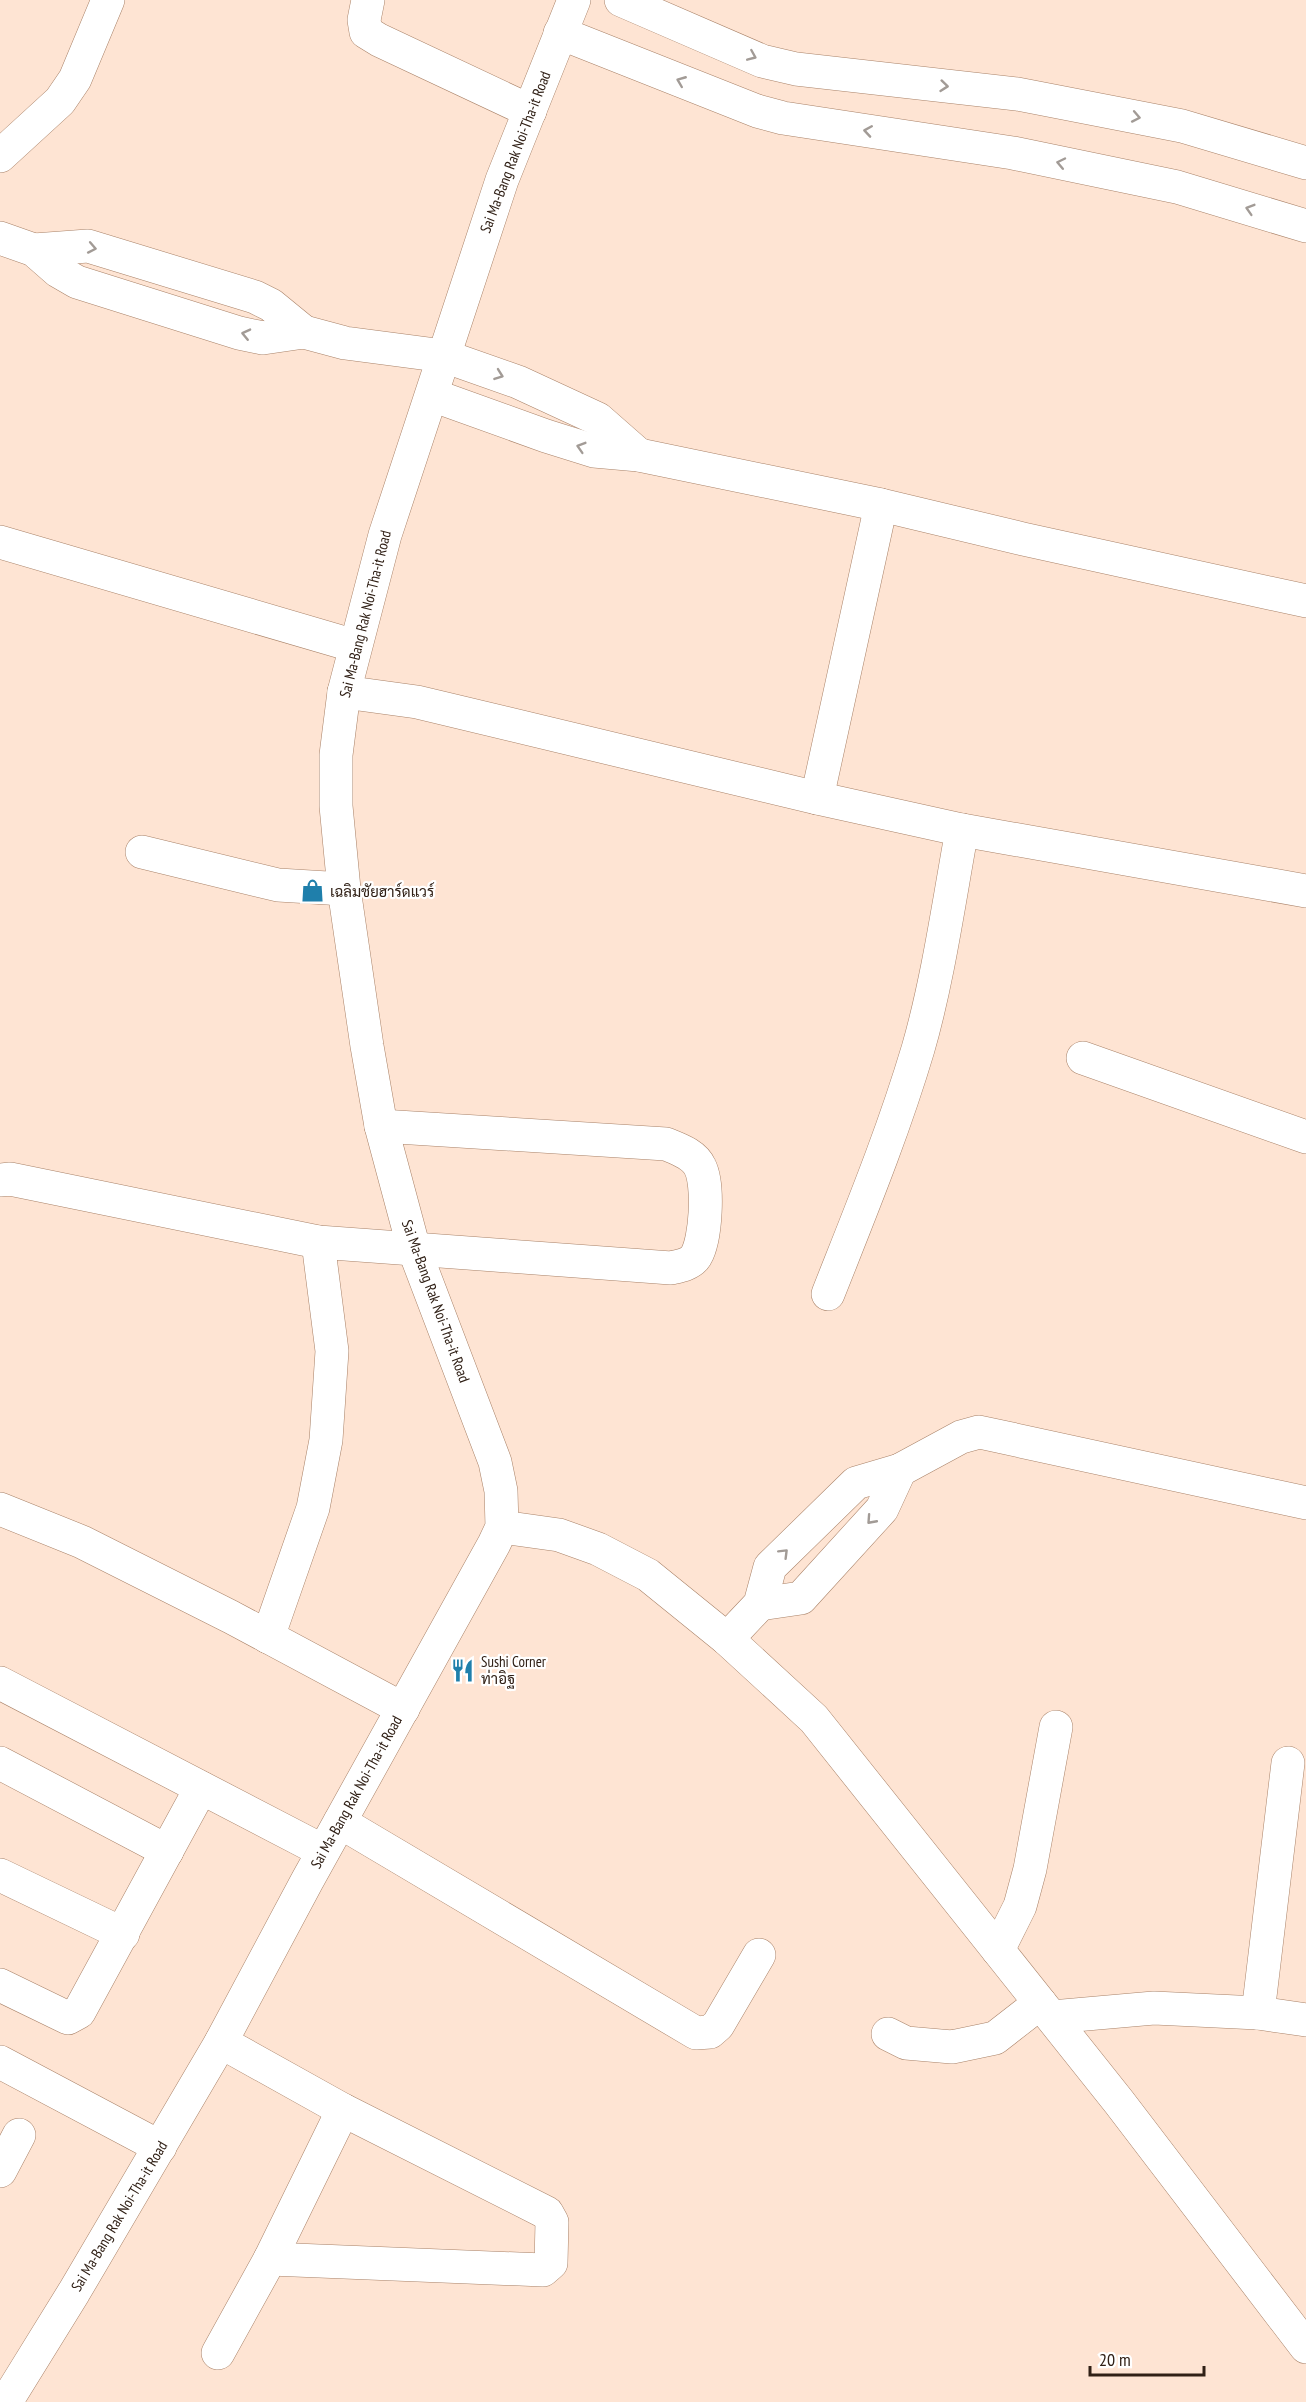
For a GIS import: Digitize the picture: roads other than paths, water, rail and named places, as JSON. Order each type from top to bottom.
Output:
[{"type":"street","points":[[0,156],[60,101],[75,79],[108,0]]},
{"type":"street","points":[[368,0],[364,20],[366,32],[530,111]]},
{"type":"street","name":"Sai Ma-Bang Rak Noi-Tha-it Road","points":[[6,2402],[74,2292],[221,2042],[323,1851],[466,1597],[502,1527],[501,1491],[495,1462],[414,1249],[381,1126],[344,890],[336,806],[336,755],[344,692],[385,535],[502,180],[574,0]]},
{"type":"street","points":[[621,0],[762,61],[796,69],[1017,94],[1182,126],[1306,163]]},
{"type":"street","points":[[560,33],[757,111],[783,118],[1025,155],[1177,187],[1306,226]]},
{"type":"street","points":[[0,238],[34,250],[88,246],[255,297],[272,305],[304,332],[345,343],[444,356],[564,401],[598,419],[639,455]]},
{"type":"street","points":[[432,394],[594,451],[639,455],[881,505],[1023,539],[1306,601]]},
{"type":"street","points":[[817,798],[881,505]]},
{"type":"street","points":[[0,542],[356,646]]},
{"type":"street","points":[[344,692],[417,702],[817,798],[962,830],[1306,891]]},
{"type":"street","points":[[828,1294],[886,1149],[918,1047],[939,956],[962,830]]},
{"type":"street","points":[[142,852],[278,885],[344,890]]},
{"type":"street","points":[[1083,1058],[1306,1137]]},
{"type":"street","points":[[0,1180],[10,1179],[318,1242],[671,1268],[686,1264],[696,1256],[702,1235],[706,1198],[701,1167],[692,1156],[666,1144],[381,1126]]},
{"type":"street","points":[[268,1637],[312,1508],[327,1440],[332,1351],[318,1242]]},
{"type":"street","points":[[727,1639],[760,1604],[770,1567],[856,1483],[900,1470],[961,1437],[979,1432],[1306,1503]]},
{"type":"street","points":[[760,1604],[801,1598],[882,1509],[900,1470]]},
{"type":"street","points":[[0,1509],[82,1542],[403,1709]]},
{"type":"street","points":[[502,1527],[559,1535],[598,1549],[648,1575],[727,1639],[814,1719],[1119,2102],[1306,2347]]},
{"type":"street","points":[[0,1684],[323,1851]]},
{"type":"street","points":[[998,1950],[1020,1906],[1030,1869],[1056,1727]]},
{"type":"street","points":[[0,1763],[167,1851]]},
{"type":"street","points":[[1258,2013],[1288,1763]]},
{"type":"street","points":[[0,1985],[68,2018],[79,2012],[201,1788]]},
{"type":"street","points":[[339,1822],[696,2033],[710,2032],[718,2025],[759,1955]]},
{"type":"street","points":[[0,1875],[123,1934]]},
{"type":"street","points":[[888,2034],[906,2043],[952,2047],[995,2038],[1046,2010],[1154,2008],[1258,2013],[1306,2020]]},
{"type":"street","points":[[221,2042],[342,2110],[547,2213],[552,2222],[549,2266],[543,2270],[270,2259]]},
{"type":"street","points":[[0,2062],[160,2147]]},
{"type":"street","points":[[218,2353],[270,2259],[342,2110]]},
{"type":"street","points":[[0,2171],[19,2135]]},
{"type":"place","name":"เฉลิมชัยฮาร์ดแวร์","points":[[312,891]]},
{"type":"place","name":"Sushi Corner ท่าอิฐ","points":[[463,1670]]}]
